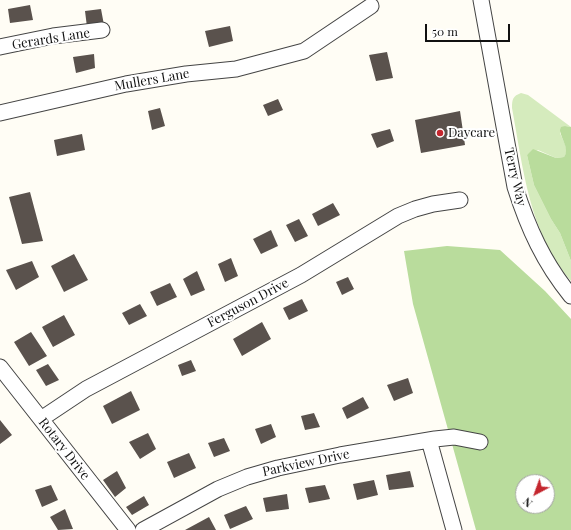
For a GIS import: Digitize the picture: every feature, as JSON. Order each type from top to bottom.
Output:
[{"type":"street","name":"Terry Way","points":[[481,0],[514,181],[520,205],[532,236],[551,270],[571,296]]},
{"type":"street","name":"Mullers Lane","points":[[0,113],[126,84],[186,74],[236,69],[304,51],[371,6]]},
{"type":"street","name":"Gerards Lane","points":[[0,47],[53,36],[102,30]]},
{"type":"street","name":"Ferguson Drive","points":[[41,419],[86,389],[301,275],[398,216],[433,204],[460,200]]},
{"type":"street","name":"Rotary Drive","points":[[0,367],[128,530]]},
{"type":"street","name":"Parkview Drive","points":[[143,530],[218,489],[247,477],[278,468],[340,455],[429,440],[454,437],[480,442]]},
{"type":"street","points":[[429,440],[454,530]]},
{"type":"green space","points":[[521,93],[528,95],[571,127],[565,126],[560,133],[566,148],[566,154],[564,157],[556,158],[538,150],[527,155],[534,185],[551,219],[560,233],[571,261],[571,281],[557,262],[546,242],[530,199],[524,176],[512,108],[514,98],[516,95]]},
{"type":"green space","points":[[561,127],[571,127],[571,261],[560,233],[551,219],[534,185],[527,155],[533,149],[556,158],[564,157],[566,154],[566,147],[560,130]]},
{"type":"green space","points":[[447,246],[500,250],[545,291],[571,319],[571,530],[476,530],[413,304],[404,251]]},
{"type":"building","points":[[30,5],[33,20],[10,23],[8,9]]},
{"type":"building","points":[[101,9],[104,25],[87,27],[85,11]]},
{"type":"building","points":[[230,26],[233,41],[209,47],[205,31]]},
{"type":"building","points":[[387,52],[393,78],[376,81],[369,55]]},
{"type":"building","points":[[94,54],[95,68],[76,73],[73,57]]},
{"type":"building","points":[[278,99],[283,110],[268,116],[263,105]]},
{"type":"building","points":[[160,108],[165,126],[152,130],[148,111]]},
{"type":"building","name":"Daycare","points":[[460,111],[465,145],[421,153],[415,120]]},
{"type":"building","points":[[390,129],[394,141],[377,148],[371,134]]},
{"type":"building","points":[[82,134],[85,150],[57,156],[54,140]]},
{"type":"building","points":[[30,192],[43,241],[22,244],[9,197]]},
{"type":"building","points":[[333,203],[340,215],[318,226],[312,214]]},
{"type":"building","points":[[299,219],[308,236],[295,242],[286,225]]},
{"type":"building","points":[[271,230],[278,246],[261,254],[253,239]]},
{"type":"building","points":[[74,254],[88,280],[64,292],[51,266]]},
{"type":"building","points":[[231,258],[238,276],[225,282],[218,264]]},
{"type":"building","points":[[32,261],[39,277],[16,290],[6,270]]},
{"type":"building","points":[[197,271],[205,290],[191,296],[183,279]]},
{"type":"building","points":[[348,277],[354,289],[342,295],[336,282]]},
{"type":"building","points":[[170,283],[177,297],[157,306],[150,292]]},
{"type":"building","points":[[302,299],[308,311],[289,320],[283,308]]},
{"type":"building","points":[[140,304],[147,316],[129,325],[122,313]]},
{"type":"building","points":[[64,315],[75,335],[53,347],[42,327]]},
{"type":"building","points":[[262,322],[271,339],[242,356],[233,339]]},
{"type":"building","points":[[31,332],[47,356],[29,366],[14,342]]},
{"type":"building","points":[[191,360],[196,371],[182,376],[178,365]]},
{"type":"building","points":[[48,364],[59,380],[46,386],[36,370]]},
{"type":"building","points":[[408,378],[413,393],[394,401],[387,385]]},
{"type":"building","points":[[131,391],[140,410],[112,424],[103,406]]},
{"type":"building","points":[[363,397],[369,408],[347,419],[342,408]]},
{"type":"building","points":[[314,413],[320,427],[305,430],[301,416]]},
{"type":"building","points":[[0,420],[12,435],[0,444]]},
{"type":"building","points":[[271,424],[276,437],[261,444],[255,429]]},
{"type":"building","points":[[148,433],[156,449],[140,459],[129,442]]},
{"type":"building","points":[[224,438],[230,451],[214,457],[208,443]]},
{"type":"building","points":[[189,453],[196,468],[174,478],[167,462]]},
{"type":"building","points":[[117,471],[126,488],[115,497],[103,480]]},
{"type":"building","points":[[410,471],[414,487],[389,490],[386,475]]},
{"type":"building","points":[[374,480],[378,495],[357,500],[353,484]]},
{"type":"building","points":[[51,485],[58,500],[42,507],[35,490]]},
{"type":"building","points":[[325,485],[330,499],[309,503],[305,488]]},
{"type":"building","points":[[287,494],[289,509],[266,512],[263,498]]},
{"type":"building","points":[[144,496],[149,505],[132,515],[126,507]]},
{"type":"building","points":[[246,506],[253,519],[230,529],[224,515]]},
{"type":"building","points":[[65,509],[73,529],[58,530],[50,517]]},
{"type":"building","points":[[209,517],[216,530],[185,530]]},
{"type":"place","name":"Daycare","points":[[440,133]]}]
